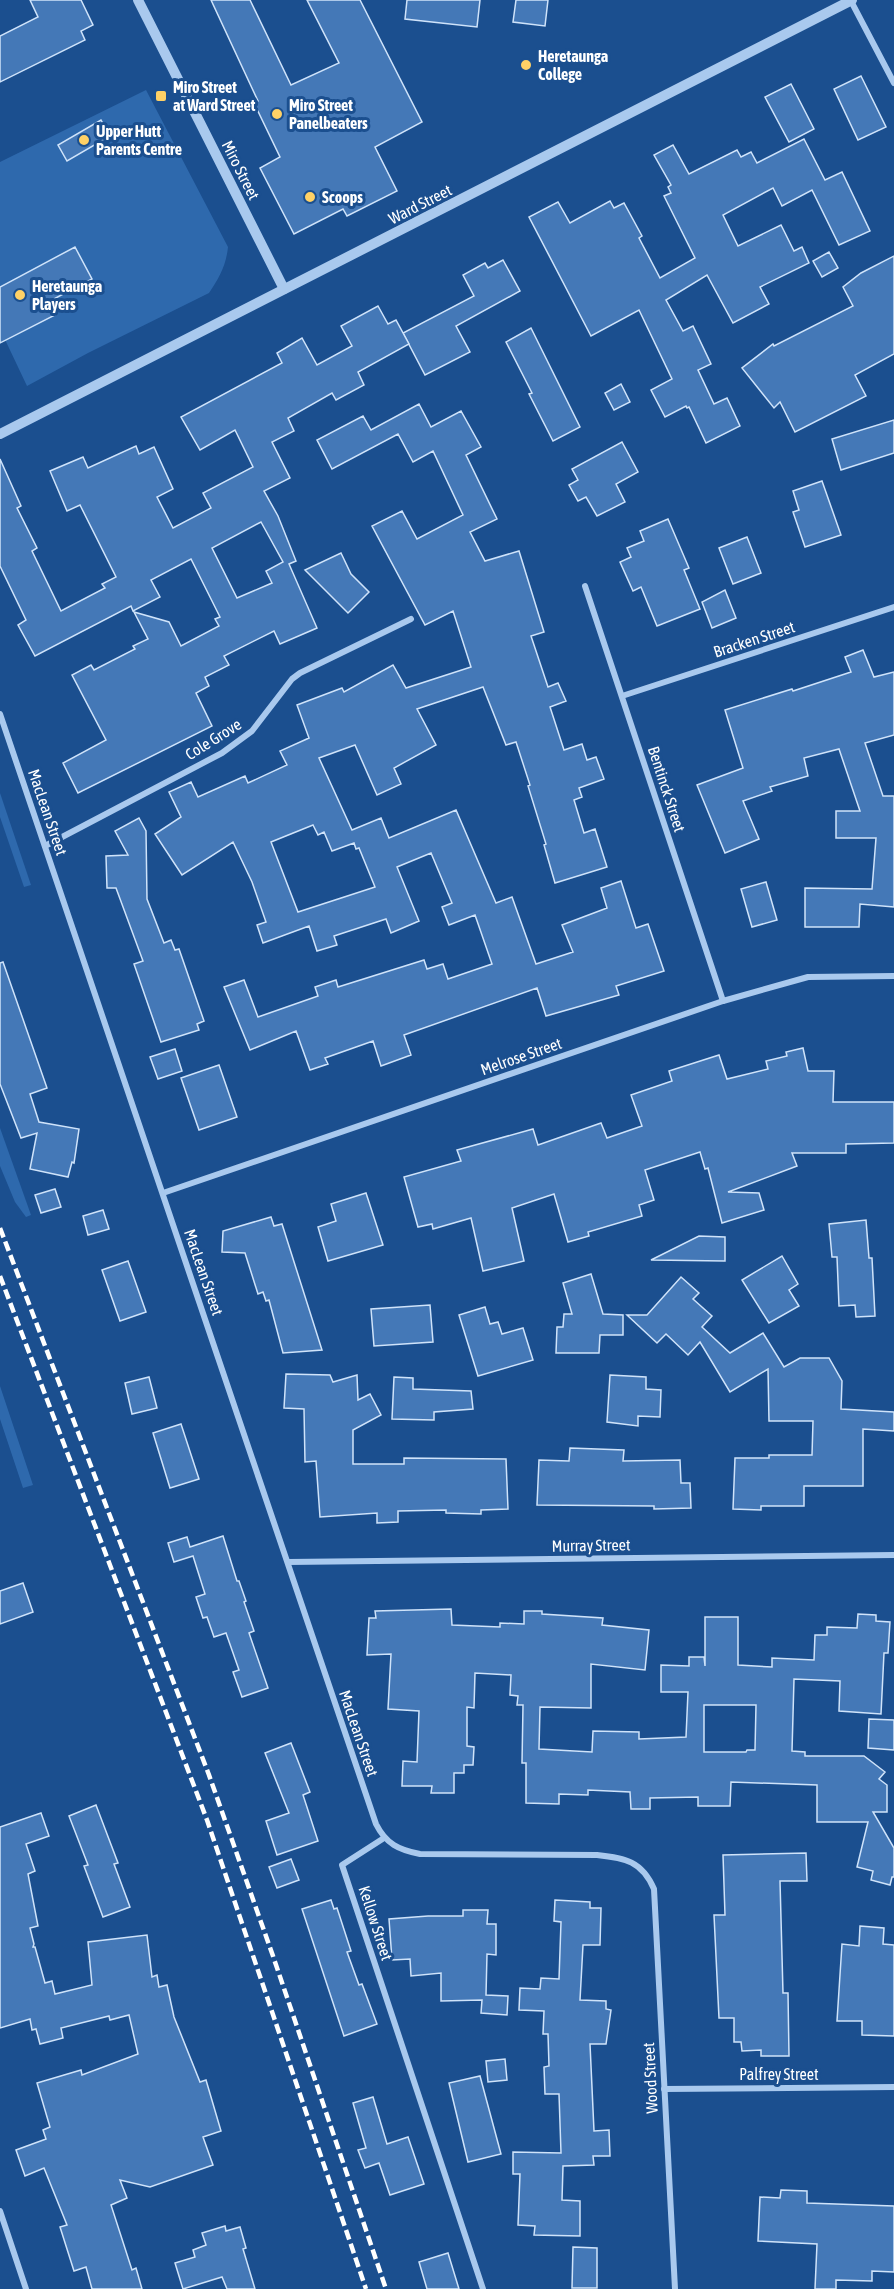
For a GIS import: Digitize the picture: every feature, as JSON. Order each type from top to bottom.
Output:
[{"type":"street","name":"Miro Street","points":[[138,0],[284,289]]},
{"type":"street","name":"Ward Street","points":[[0,434],[852,0]]},
{"type":"street","points":[[852,0],[894,83]]},
{"type":"street","name":"Bentinck Street","points":[[585,586],[723,1001]]},
{"type":"street","name":"Bracken Street","points":[[622,696],[894,607]]},
{"type":"street","name":"Cole Grove","points":[[45,846],[222,753],[252,731],[292,679],[300,673],[411,619]]},
{"type":"street","name":"MacLean Street","points":[[0,714],[376,1824],[384,1838]]},
{"type":"street","name":"Melrose Street","points":[[163,1193],[723,1001],[808,977],[894,976]]},
{"type":"street","name":"Murray Street","points":[[288,1562],[894,1555]]},
{"type":"street","name":"Wood Street","points":[[384,1838],[393,1846],[420,1854],[597,1855],[623,1859],[642,1869],[654,1889],[656,1907],[675,2289]]},
{"type":"street","name":"Kellow Street","points":[[384,1838],[342,1865],[483,2289]]},
{"type":"street","name":"Palfrey Street","points":[[664,2089],[894,2087]]},
{"type":"street","points":[[0,2211],[26,2289]]},
{"type":"shaded area","points":[[146,90],[228,247],[224,266],[209,293],[27,386],[0,329],[0,162]]},
{"type":"shaded area","points":[[0,793],[31,885],[24,887],[0,817]]},
{"type":"shaded area","points":[[0,1128],[31,1215],[26,1217],[15,1202],[0,1166]]},
{"type":"shaded area","points":[[0,1386],[33,1485],[23,1488],[0,1419]]},
{"type":"building","points":[[30,0],[81,0],[93,25],[81,31],[85,40],[0,82],[0,36],[38,17]]},
{"type":"building","points":[[211,0],[250,0],[291,85],[339,63],[307,0],[360,0],[422,122],[375,147],[397,191],[347,216],[343,209],[294,234],[260,168],[280,157],[254,103],[258,101]]},
{"type":"building","points":[[407,0],[480,0],[477,27],[405,19]]},
{"type":"building","points":[[516,0],[548,0],[545,26],[513,22]]},
{"type":"building","points":[[861,76],[886,127],[858,140],[834,89]]},
{"type":"building","points":[[791,84],[814,129],[789,142],[765,97]]},
{"type":"building","name":"Upper Hutt Parents Centre","points":[[101,120],[110,136],[67,161],[58,145]]},
{"type":"building","points":[[804,139],[825,180],[842,172],[870,231],[839,245],[812,190],[782,206],[773,188],[723,215],[738,246],[781,225],[794,251],[802,247],[809,263],[760,287],[769,304],[733,323],[707,275],[666,300],[683,331],[693,326],[711,364],[698,370],[714,404],[727,398],[740,426],[706,443],[689,407],[686,406],[665,417],[651,390],[672,379],[639,310],[591,336],[529,217],[558,202],[570,223],[610,201],[614,208],[624,203],[642,236],[639,238],[660,278],[695,258],[664,196],[671,193],[668,187],[671,185],[654,155],[673,145],[689,174],[737,150],[741,157],[751,152],[757,163]]},
{"type":"building","points":[[75,247],[92,279],[48,302],[55,315],[0,343],[0,287]]},
{"type":"building","points":[[829,252],[838,268],[822,277],[813,261]]},
{"type":"building","points":[[894,256],[894,354],[855,375],[866,396],[795,432],[780,402],[774,408],[742,368],[773,344],[774,346],[853,306],[843,287],[861,273]]},
{"type":"building","points":[[503,260],[520,291],[456,326],[470,352],[425,375],[403,333],[474,296],[463,275],[485,263],[488,268]]},
{"type":"building","points":[[378,306],[388,324],[396,320],[409,344],[358,372],[364,385],[336,400],[332,393],[288,418],[294,431],[272,442],[290,478],[264,491],[278,516],[296,561],[289,564],[317,628],[280,644],[274,631],[224,656],[229,665],[205,677],[209,686],[196,693],[212,726],[78,793],[63,763],[106,740],[72,675],[91,665],[94,670],[135,649],[133,646],[148,639],[134,612],[169,622],[181,646],[219,626],[215,619],[220,617],[191,559],[151,580],[160,597],[133,611],[131,606],[35,656],[18,625],[26,620],[0,566],[0,459],[21,506],[17,508],[37,548],[32,551],[61,611],[105,588],[102,584],[116,577],[80,505],[67,511],[50,471],[83,457],[88,468],[136,446],[139,454],[154,447],[173,489],[157,497],[173,528],[211,508],[203,493],[253,467],[235,430],[200,450],[181,417],[282,363],[277,353],[302,338],[317,365],[352,346],[341,326]],"holes":[[[261,522],[283,562],[266,571],[272,583],[237,598],[212,548]]]},
{"type":"building","points":[[531,328],[580,427],[553,441],[506,342]]},
{"type":"building","points":[[621,384],[630,402],[614,410],[605,393]]},
{"type":"building","points":[[419,404],[431,427],[461,411],[481,447],[466,455],[497,519],[470,532],[485,561],[519,551],[544,632],[531,636],[548,687],[558,683],[566,701],[550,707],[564,750],[582,744],[587,760],[596,757],[604,779],[579,788],[582,797],[574,800],[584,833],[595,829],[607,867],[555,883],[528,786],[530,785],[516,742],[506,745],[483,687],[417,709],[436,745],[394,768],[401,784],[377,795],[355,745],[319,758],[352,830],[381,818],[389,838],[456,810],[496,903],[512,897],[536,964],[573,952],[562,925],[607,908],[601,888],[621,881],[636,928],[648,924],[664,971],[616,986],[619,995],[546,1016],[537,988],[404,1035],[411,1055],[381,1066],[373,1041],[325,1058],[328,1064],[310,1070],[296,1031],[250,1050],[224,987],[244,980],[258,1017],[318,996],[315,987],[336,980],[338,987],[424,960],[427,969],[443,964],[448,979],[492,964],[475,915],[449,925],[442,907],[452,903],[431,853],[397,867],[419,921],[391,933],[386,919],[334,936],[337,945],[317,951],[309,926],[263,943],[257,925],[266,922],[252,882],[233,842],[182,875],[155,834],[181,817],[169,792],[191,782],[198,797],[245,776],[248,783],[287,765],[280,751],[309,738],[297,705],[342,688],[344,692],[393,665],[406,688],[471,667],[453,611],[425,625],[372,526],[402,511],[417,539],[463,515],[433,451],[413,462],[398,434],[332,469],[317,440],[363,416],[371,430]],"holes":[[[313,825],[318,835],[324,832],[332,851],[354,843],[356,849],[359,848],[375,887],[298,912],[271,842]]]},
{"type":"building","points":[[894,420],[894,453],[841,470],[832,439]]},
{"type":"building","points":[[622,442],[638,472],[616,484],[625,502],[597,516],[586,497],[578,501],[569,485],[578,480],[572,469]]},
{"type":"building","points":[[822,481],[841,535],[805,547],[793,512],[799,510],[793,491]]},
{"type":"building","points":[[668,519],[689,568],[684,570],[700,609],[657,626],[641,587],[633,591],[620,562],[631,557],[627,548],[644,541],[640,531]]},
{"type":"building","points":[[747,537],[761,573],[733,584],[719,548]]},
{"type":"building","points":[[341,553],[351,574],[369,592],[348,613],[305,570]]},
{"type":"building","points":[[725,590],[736,618],[712,628],[702,602]]},
{"type":"building","points":[[863,650],[874,677],[894,672],[894,735],[865,743],[883,796],[894,796],[894,907],[860,904],[859,927],[805,927],[805,888],[872,889],[876,838],[836,838],[836,811],[860,811],[839,749],[804,758],[808,776],[770,787],[772,791],[743,801],[759,839],[725,853],[697,785],[743,768],[725,710],[851,672],[845,657]]},
{"type":"building","points":[[139,818],[146,831],[147,899],[164,943],[171,940],[175,950],[179,949],[204,1021],[197,1024],[199,1030],[161,1042],[134,964],[143,961],[116,888],[107,888],[106,856],[128,855],[115,831]]},
{"type":"building","points":[[766,882],[777,920],[752,927],[741,889]]},
{"type":"building","points":[[3,962],[47,1088],[30,1094],[39,1122],[79,1129],[74,1163],[72,1162],[68,1177],[30,1169],[37,1133],[21,1138],[0,1084],[0,963]]},
{"type":"building","points":[[803,1048],[808,1071],[834,1071],[833,1102],[894,1102],[894,1143],[846,1144],[846,1153],[792,1153],[797,1166],[728,1192],[759,1193],[764,1210],[722,1223],[708,1168],[705,1169],[700,1152],[645,1170],[654,1200],[639,1205],[642,1216],[588,1232],[589,1236],[568,1242],[554,1194],[512,1208],[524,1261],[483,1271],[471,1218],[433,1229],[432,1224],[418,1227],[404,1177],[461,1161],[457,1150],[533,1129],[538,1145],[601,1123],[607,1138],[642,1126],[631,1095],[672,1081],[669,1071],[719,1055],[727,1079],[768,1069],[766,1061],[787,1056],[786,1052]]},
{"type":"building","points":[[175,1049],[182,1071],[158,1079],[150,1057]]},
{"type":"building","points":[[219,1065],[237,1117],[199,1130],[181,1078]]},
{"type":"building","points":[[55,1189],[61,1207],[41,1213],[35,1195]]},
{"type":"building","points":[[366,1193],[383,1245],[328,1261],[318,1227],[336,1221],[331,1204]]},
{"type":"building","points":[[103,1210],[109,1229],[88,1235],[83,1216]]},
{"type":"building","points":[[271,1217],[274,1226],[282,1224],[322,1350],[283,1353],[269,1300],[266,1301],[263,1292],[258,1294],[245,1253],[222,1252],[223,1231]]},
{"type":"building","points":[[866,1220],[869,1258],[872,1258],[875,1316],[856,1317],[855,1305],[839,1306],[837,1257],[832,1257],[829,1224]]},
{"type":"building","points":[[699,1236],[725,1237],[725,1261],[651,1260]]},
{"type":"building","points":[[782,1256],[798,1284],[789,1290],[799,1306],[769,1323],[742,1280]]},
{"type":"building","points":[[128,1261],[146,1312],[120,1321],[102,1270]]},
{"type":"building","points":[[591,1274],[603,1314],[623,1315],[623,1335],[600,1335],[599,1353],[556,1353],[557,1327],[563,1327],[564,1314],[572,1314],[563,1283]]},
{"type":"building","points":[[681,1277],[699,1293],[693,1299],[712,1316],[702,1327],[730,1353],[763,1333],[784,1367],[800,1358],[829,1358],[842,1381],[841,1409],[894,1412],[894,1431],[863,1429],[863,1486],[804,1486],[804,1506],[761,1506],[761,1510],[733,1509],[735,1458],[812,1455],[813,1421],[769,1421],[768,1369],[730,1392],[700,1342],[688,1355],[666,1334],[657,1343],[627,1315],[647,1315]]},
{"type":"building","points":[[430,1305],[433,1342],[374,1346],[371,1309]]},
{"type":"building","points":[[485,1307],[490,1324],[498,1322],[502,1334],[523,1328],[533,1360],[478,1376],[459,1315]]},
{"type":"building","points":[[286,1374],[330,1375],[333,1382],[357,1375],[358,1400],[370,1394],[381,1415],[353,1430],[353,1464],[404,1464],[404,1458],[506,1459],[508,1509],[481,1510],[481,1514],[446,1513],[446,1510],[398,1511],[398,1522],[377,1523],[377,1513],[320,1517],[316,1461],[305,1462],[304,1409],[284,1408]]},
{"type":"building","points":[[610,1375],[646,1377],[646,1389],[661,1390],[660,1417],[638,1416],[638,1426],[607,1422]]},
{"type":"building","points":[[149,1377],[157,1408],[132,1414],[125,1383]]},
{"type":"building","points":[[394,1377],[413,1378],[413,1389],[471,1391],[473,1409],[434,1412],[434,1420],[392,1419]]},
{"type":"building","points":[[181,1424],[199,1479],[170,1488],[153,1433]]},
{"type":"building","points":[[570,1448],[624,1450],[623,1461],[680,1460],[681,1483],[690,1483],[691,1508],[537,1505],[539,1460],[569,1461]]},
{"type":"building","points":[[223,1536],[237,1581],[239,1581],[246,1601],[244,1602],[254,1631],[249,1633],[268,1688],[242,1697],[233,1672],[239,1670],[226,1633],[214,1637],[207,1617],[203,1618],[196,1597],[205,1594],[193,1556],[174,1562],[168,1543],[187,1537],[190,1547]]},
{"type":"building","points":[[23,1583],[33,1612],[0,1624],[0,1591]]},
{"type":"building","points":[[451,1609],[452,1625],[500,1627],[500,1623],[524,1624],[524,1611],[542,1611],[542,1614],[603,1618],[602,1625],[649,1630],[645,1670],[591,1664],[591,1708],[540,1707],[539,1749],[592,1752],[593,1731],[639,1732],[639,1739],[686,1737],[688,1692],[661,1692],[661,1665],[689,1666],[689,1657],[704,1657],[705,1666],[705,1617],[738,1617],[738,1665],[772,1667],[772,1658],[814,1660],[815,1635],[827,1635],[827,1627],[857,1628],[858,1614],[876,1615],[876,1621],[890,1622],[888,1653],[884,1653],[881,1714],[839,1711],[840,1681],[794,1679],[792,1751],[805,1752],[805,1756],[864,1756],[885,1772],[879,1779],[887,1785],[887,1812],[873,1812],[894,1848],[894,1877],[890,1885],[871,1880],[873,1871],[857,1867],[868,1822],[817,1822],[817,1785],[731,1782],[730,1806],[698,1806],[698,1797],[650,1798],[650,1809],[631,1809],[630,1792],[588,1790],[588,1795],[559,1794],[559,1804],[526,1803],[526,1763],[522,1763],[523,1705],[517,1705],[518,1696],[510,1695],[511,1675],[475,1673],[474,1708],[467,1707],[467,1746],[474,1747],[473,1765],[464,1765],[464,1773],[454,1773],[454,1793],[431,1793],[432,1786],[402,1786],[403,1761],[417,1762],[419,1711],[388,1709],[391,1654],[367,1655],[369,1618],[376,1618],[375,1611]],"holes":[[[704,1705],[756,1705],[755,1750],[704,1752]]]},
{"type":"building","points":[[869,1719],[894,1720],[894,1750],[868,1748]]},
{"type":"building","points":[[291,1743],[310,1792],[303,1795],[318,1841],[277,1855],[266,1821],[289,1813],[265,1753]]},
{"type":"building","points":[[96,1805],[118,1863],[114,1864],[130,1907],[103,1917],[84,1866],[88,1865],[69,1816]]},
{"type":"building","points":[[41,1813],[49,1836],[26,1844],[35,1871],[28,1874],[38,1926],[30,1928],[33,1947],[35,1947],[45,1983],[52,1981],[55,1994],[92,1985],[88,1942],[147,1935],[152,1977],[157,1975],[159,1987],[167,1985],[174,2017],[200,2082],[206,2080],[221,2131],[203,2137],[213,2165],[150,2187],[120,2180],[127,2198],[111,2205],[132,2270],[136,2268],[142,2289],[92,2289],[86,2267],[74,2271],[60,2227],[67,2225],[44,2168],[25,2176],[16,2150],[46,2139],[43,2130],[50,2127],[37,2083],[81,2070],[82,2075],[138,2054],[129,2015],[110,2020],[109,2016],[61,2028],[63,2038],[40,2044],[36,2029],[32,2030],[30,2019],[0,2028],[0,1827]]},
{"type":"building","points":[[806,1853],[807,1881],[780,1881],[783,1993],[788,1993],[789,2056],[761,2056],[761,2050],[742,2051],[741,2042],[734,2042],[734,2018],[719,2018],[714,1915],[725,1915],[723,1855]]},
{"type":"building","points":[[291,1859],[299,1880],[277,1888],[269,1867]]},
{"type":"building","points":[[331,1900],[334,1909],[337,1908],[351,1951],[347,1952],[359,1985],[362,1984],[377,2024],[344,2036],[302,1909]]},
{"type":"building","points":[[555,1900],[590,1902],[590,1908],[601,1908],[600,1945],[583,1945],[580,2000],[606,2001],[606,2009],[611,2010],[606,2044],[590,2044],[594,2131],[609,2130],[610,2156],[593,2156],[594,2165],[563,2166],[562,2200],[580,2201],[580,2236],[534,2235],[535,2226],[518,2225],[520,2174],[513,2174],[513,2152],[561,2153],[559,2094],[545,2094],[544,2067],[549,2066],[548,2034],[543,2034],[544,2011],[519,2010],[520,1988],[540,1989],[541,1978],[559,1979],[561,1922],[554,1921]]},
{"type":"building","points":[[463,1910],[488,1910],[487,1924],[496,1924],[496,1955],[487,1954],[486,1995],[508,1996],[507,2015],[481,2013],[482,2000],[441,2001],[441,1973],[411,1976],[410,1959],[392,1960],[389,1919],[463,1916]]},
{"type":"building","points":[[860,1926],[884,1928],[883,1944],[894,1945],[894,2036],[862,2035],[862,2021],[837,2021],[842,1944],[859,1946]]},
{"type":"building","points":[[505,2059],[507,2080],[488,2082],[486,2061]]},
{"type":"building","points":[[480,2076],[501,2154],[468,2162],[449,2083]]},
{"type":"building","points":[[373,2097],[387,2144],[408,2137],[424,2184],[390,2195],[379,2163],[365,2168],[358,2150],[366,2148],[353,2103]]},
{"type":"building","points":[[781,2190],[807,2191],[807,2203],[894,2206],[894,2272],[872,2271],[872,2281],[836,2280],[836,2289],[815,2289],[817,2244],[758,2241],[760,2197],[780,2198]]},
{"type":"building","points":[[225,2226],[226,2231],[240,2227],[246,2248],[243,2249],[255,2289],[227,2289],[222,2277],[183,2289],[175,2263],[195,2257],[193,2250],[206,2245],[202,2233]]},
{"type":"building","points":[[573,2247],[597,2248],[597,2288],[572,2288]]},
{"type":"building","points":[[448,2253],[459,2289],[427,2289],[419,2262]]},
{"type":"railway","points":[[0,1228],[209,1775],[386,2289]]},
{"type":"railway","points":[[0,1276],[207,1820],[366,2289]]},
{"type":"place","name":"Heretaunga College","points":[[526,65]]},
{"type":"place","name":"Miro Street at Ward Street","points":[[161,96]]},
{"type":"place","name":"Miro Street Panelbeaters","points":[[277,114]]},
{"type":"place","name":"Upper Hutt Parents Centre","points":[[84,140]]},
{"type":"place","name":"Scoops","points":[[310,197]]},
{"type":"place","name":"Heretaunga Players","points":[[20,295]]}]
